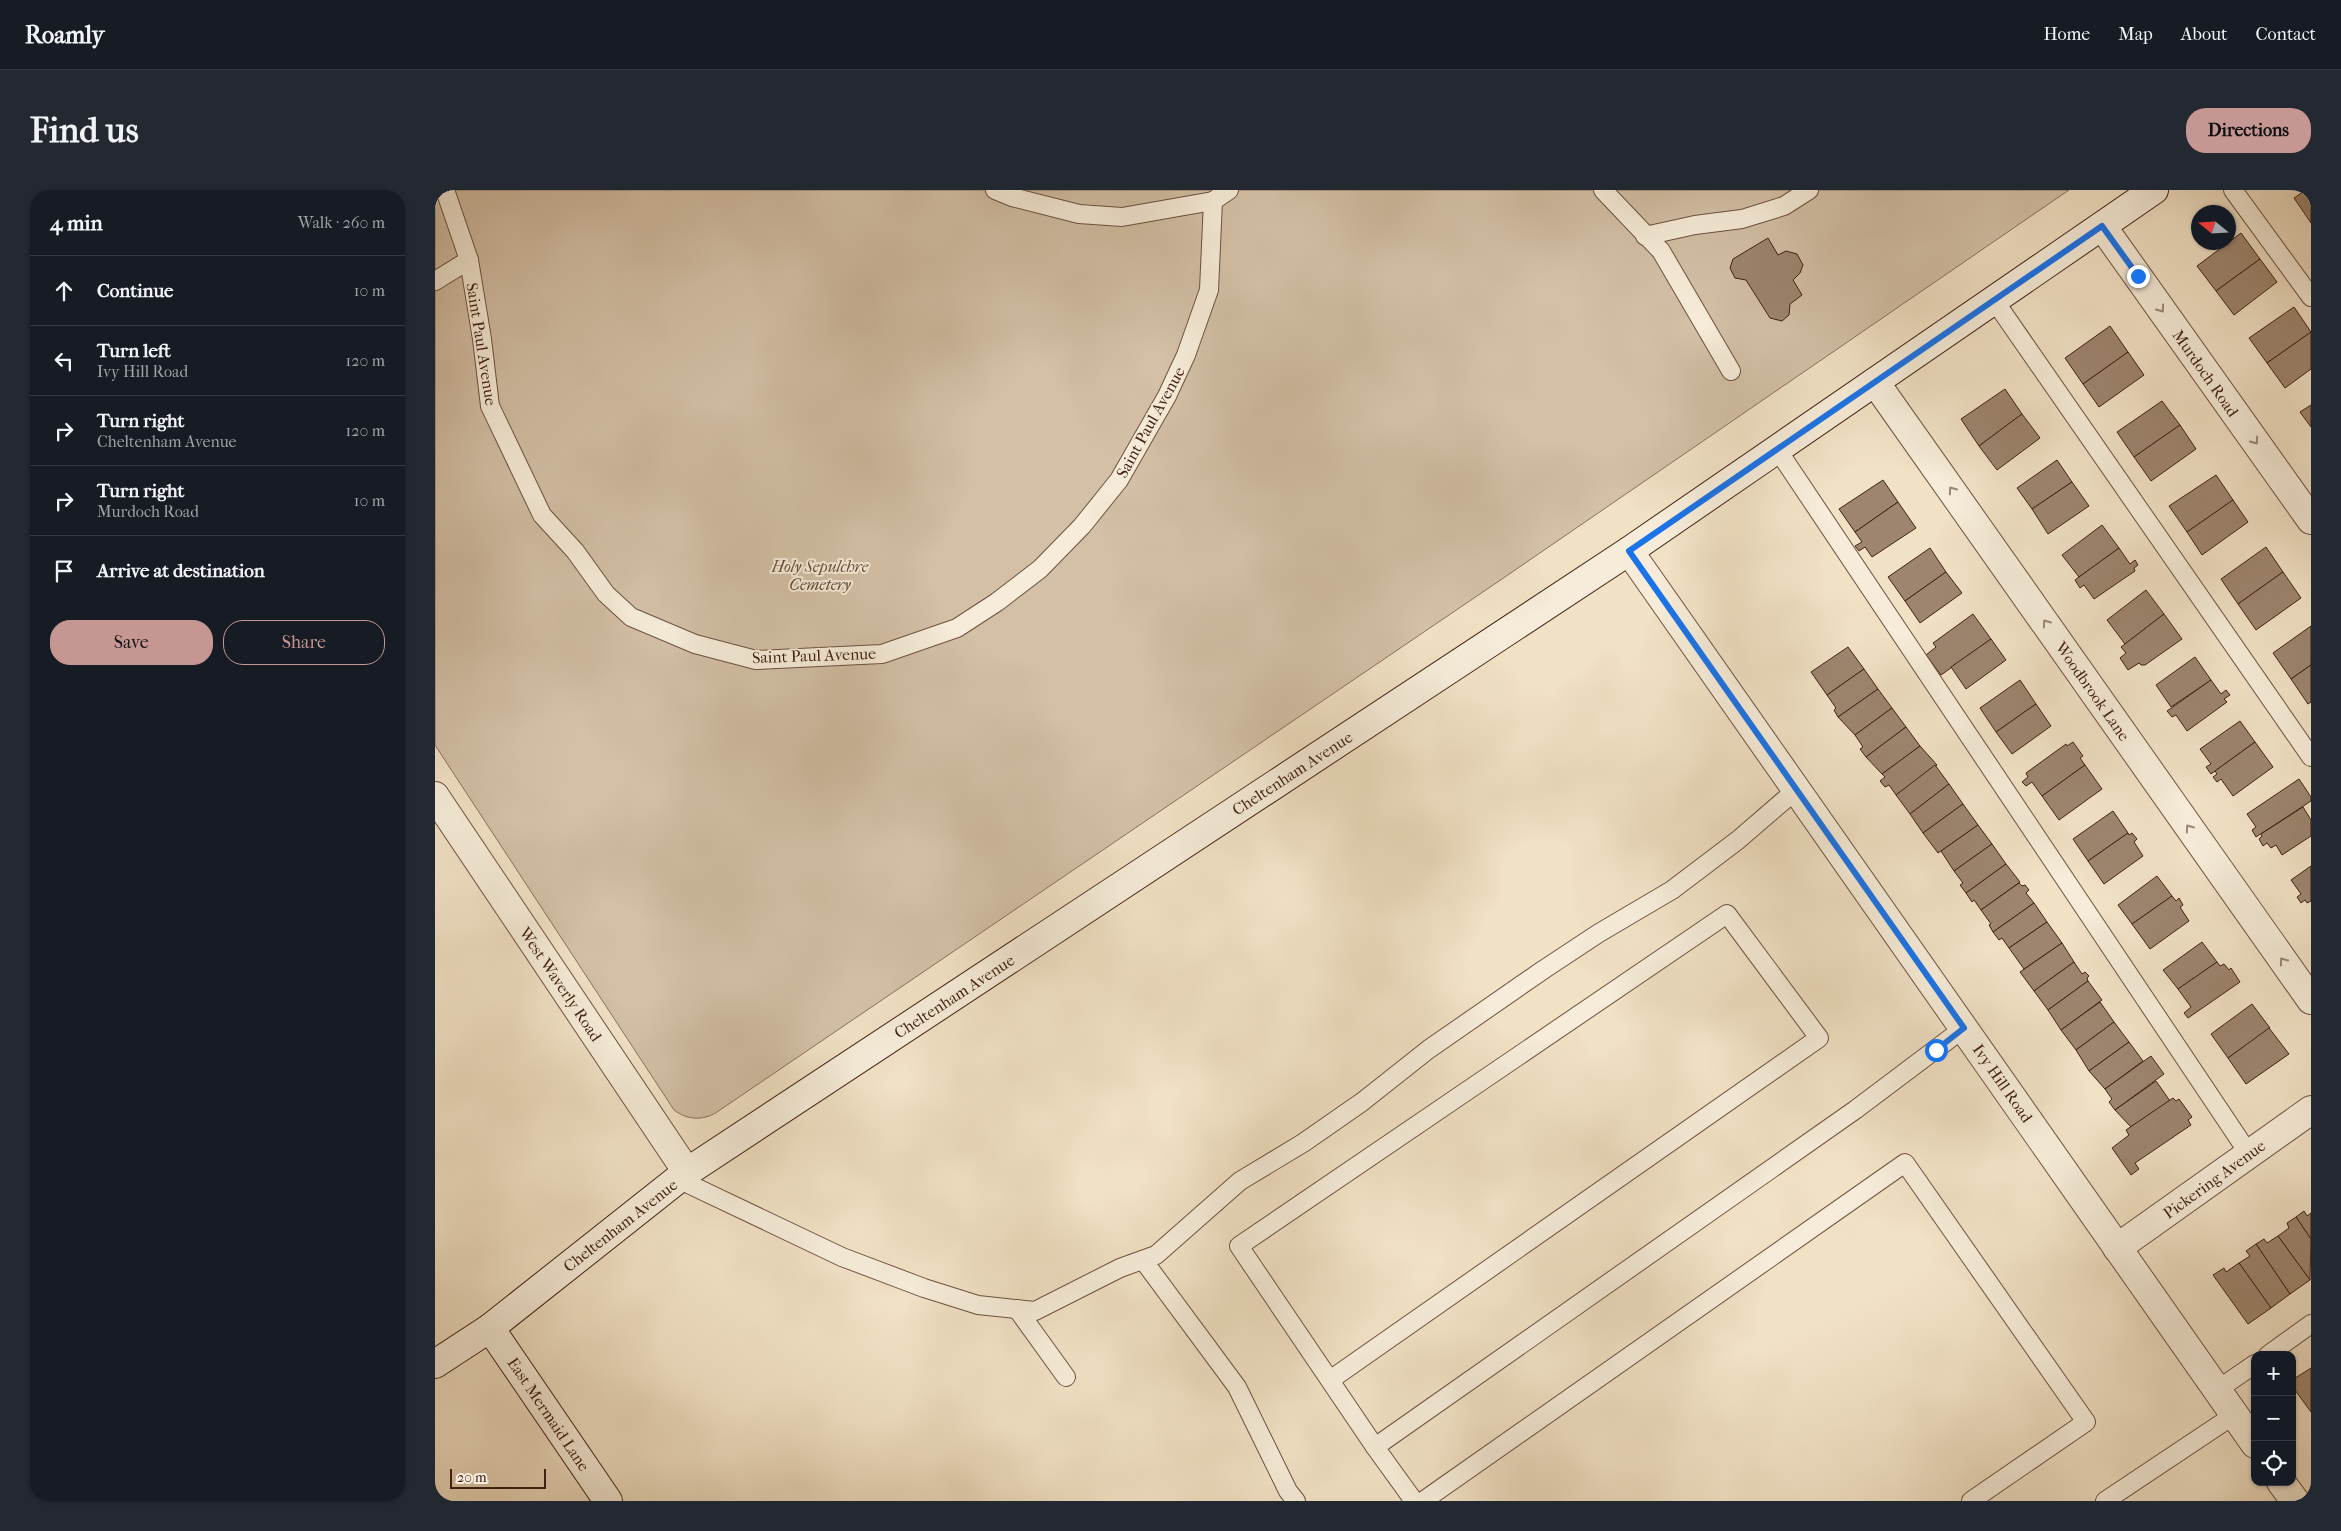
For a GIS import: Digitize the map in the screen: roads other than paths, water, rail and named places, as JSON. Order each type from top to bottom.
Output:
[{"type":"street","name":"Cheltenham Avenue","points":[[435,1364],[490,1328],[683,1175],[1629,551],[2154,190]]},
{"type":"street","name":"Murdoch Road","points":[[2102,226],[2311,520]]},
{"type":"street","name":"Woodbrook Lane","points":[[1875,382],[2311,1000]]},
{"type":"street","name":"Ivy Hill Road","points":[[1629,551],[2253,1441]]},
{"type":"street","name":"West Waverly Road","points":[[435,796],[683,1175]]},
{"type":"street","name":"Pickering Avenue","points":[[2117,1248],[2311,1110]]},
{"type":"street","name":"East Mermaid Lane","points":[[490,1328],[608,1501]]},
{"type":"street","points":[[2284,1486],[2295,1501]]},
{"type":"lane","name":"Saint Paul Avenue","points":[[445,190],[469,260],[482,339],[490,406],[542,515],[575,551],[606,594],[631,617],[695,644],[756,660],[882,654],[957,628],[997,602],[1040,569],[1082,526],[1119,480],[1171,388],[1186,355],[1209,290],[1213,201]]},
{"type":"lane","points":[[995,190],[1012,197],[1079,214],[1122,217],[1213,201],[1229,190]]},
{"type":"lane","points":[[1603,190],[1661,251],[1731,371]]},
{"type":"lane","points":[[1645,236],[1695,225],[1742,219],[1784,206],[1809,190]]},
{"type":"lane","points":[[2233,190],[2311,297]]},
{"type":"lane","points":[[435,281],[469,260]]},
{"type":"lane","points":[[1994,300],[2311,757]]},
{"type":"lane","points":[[1777,449],[2249,1154]]},
{"type":"lane","points":[[683,1175],[774,1225],[861,1264],[924,1288],[978,1304],[1035,1311],[1120,1268],[1156,1255],[1240,1181],[1303,1143],[1429,1049],[1599,934],[1672,890],[1738,840],[1796,790]]},
{"type":"lane","points":[[1330,1380],[1819,1038],[1727,914],[1239,1246],[1375,1447],[1414,1501]]},
{"type":"lane","points":[[1375,1447],[1855,1110],[1964,1028]]},
{"type":"lane","points":[[1423,1501],[1905,1163],[2086,1422],[1971,1501]]},
{"type":"lane","points":[[1143,1260],[1237,1387],[1288,1491],[1296,1501]]},
{"type":"lane","points":[[1017,1309],[1066,1377]]},
{"type":"lane","points":[[2274,1351],[2311,1324]]},
{"type":"lane","points":[[2217,1390],[2251,1367]]},
{"type":"lane","points":[[2105,1501],[2234,1415]]},
{"type":"park label","name":"Holy Sepulchre Cemetery","points":[[820,575]]}]
